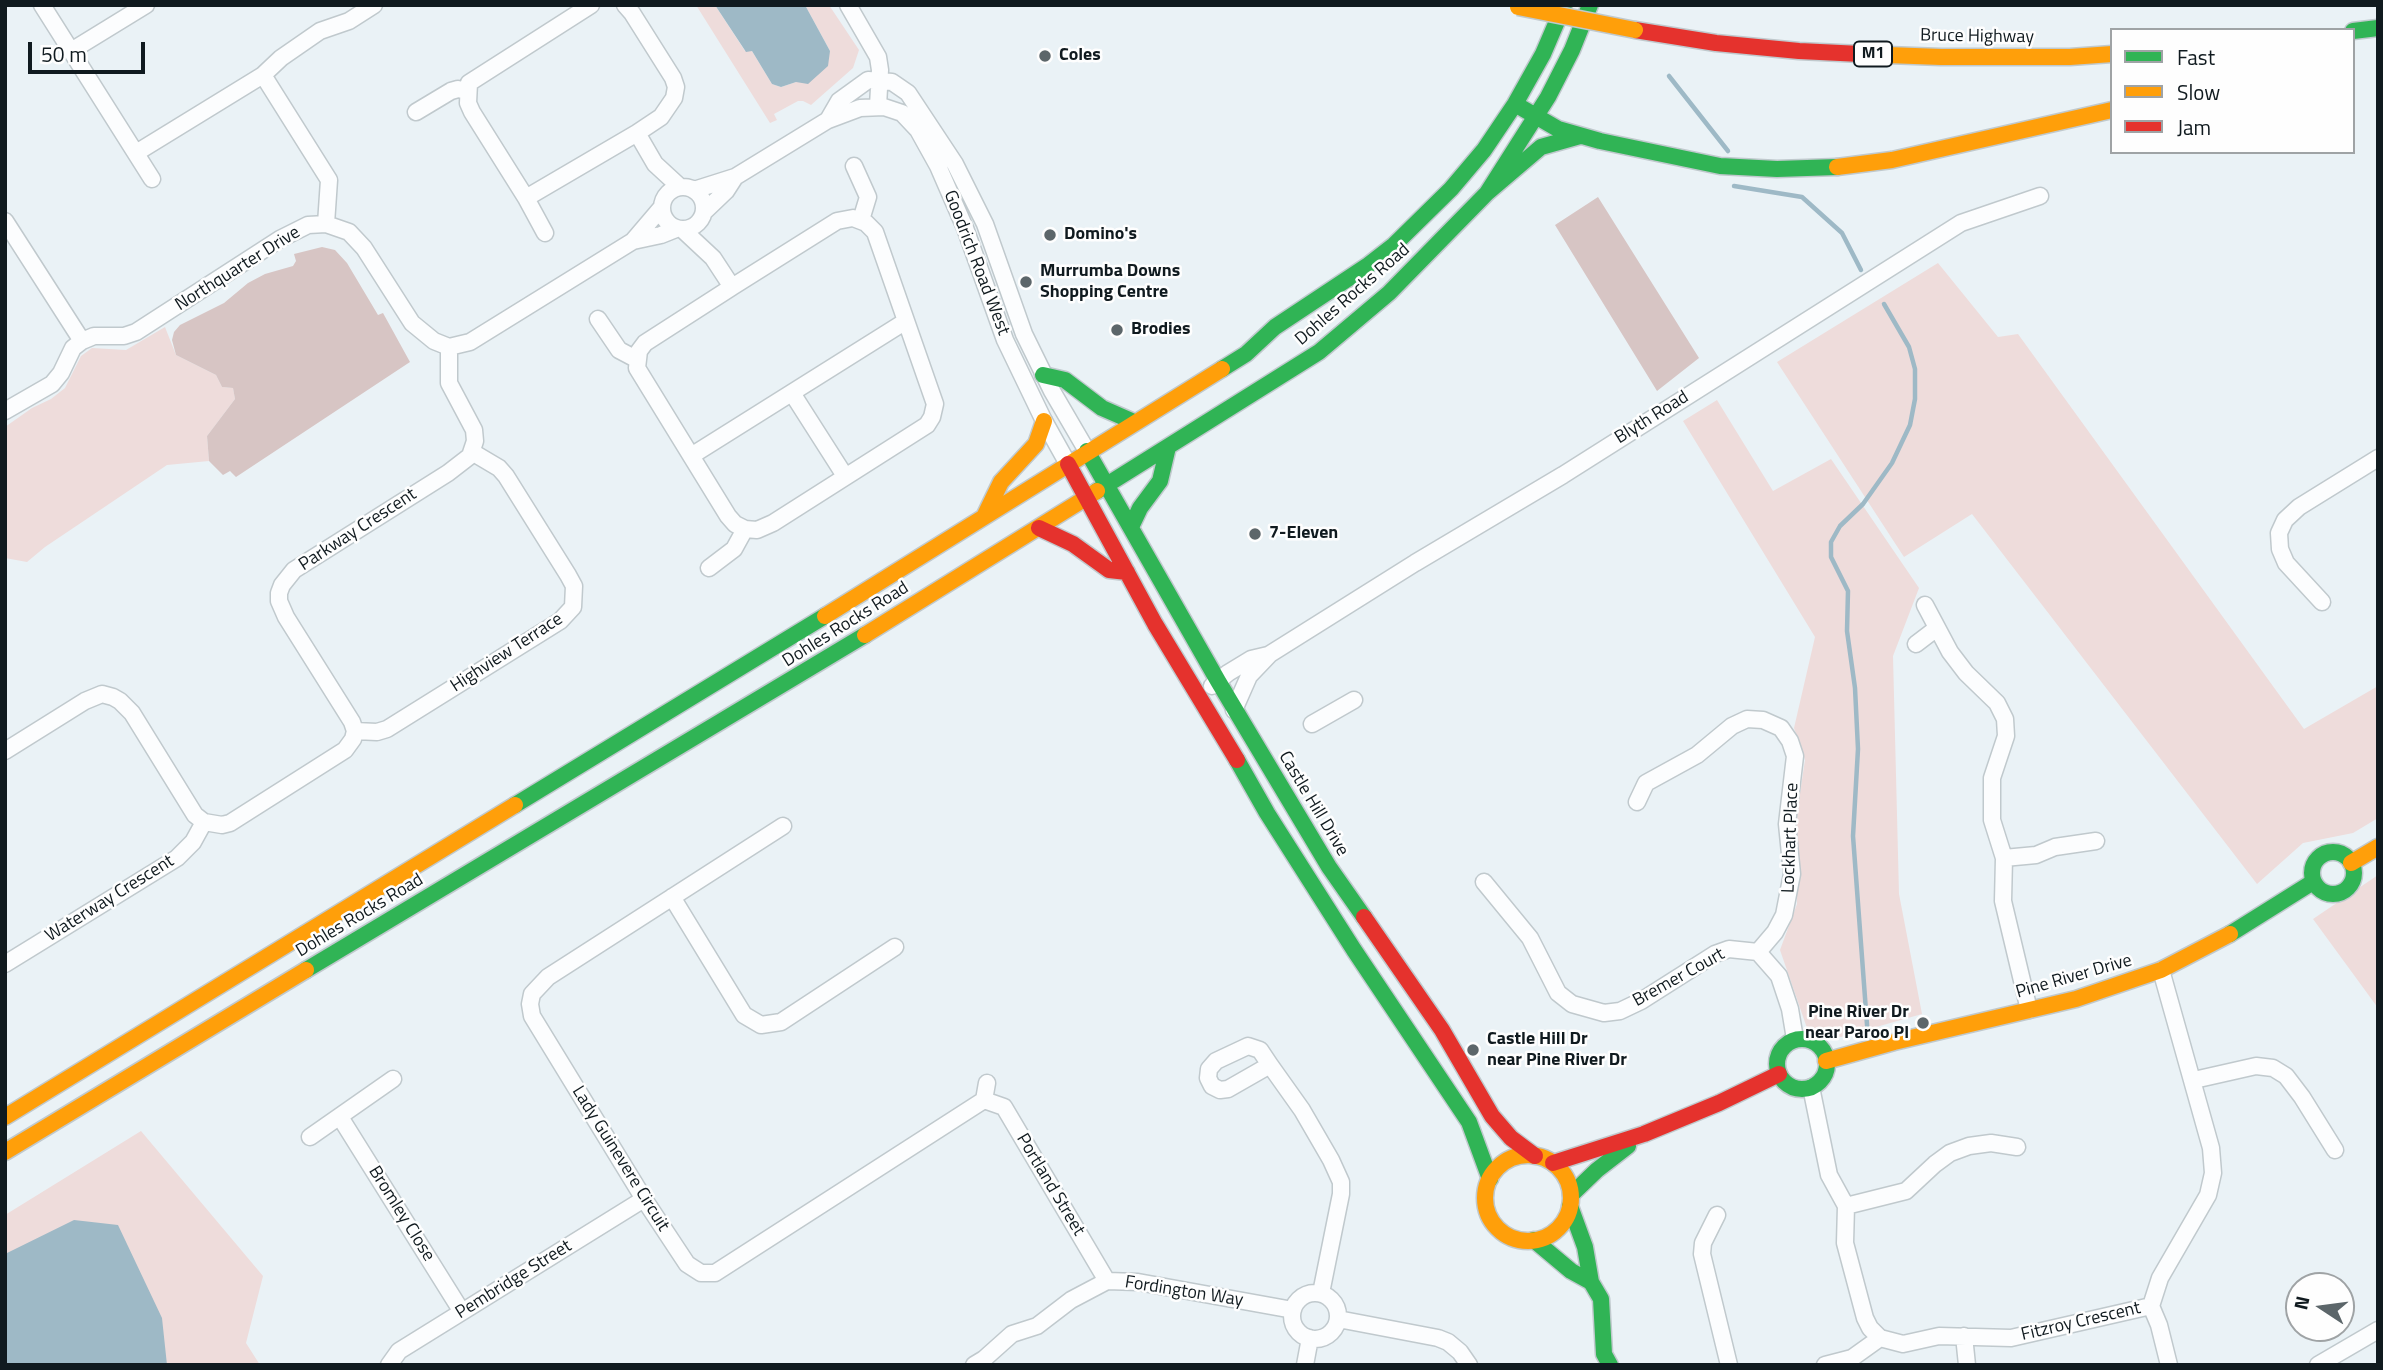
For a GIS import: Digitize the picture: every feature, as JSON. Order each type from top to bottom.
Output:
[{"type":"main road","name":"Dohles Rocks Road","points":[[5,1117],[1246,354],[1275,327],[1394,245],[1451,189],[1484,150],[1515,104],[1543,54],[1564,5]]},
{"type":"main road","name":"Dohles Rocks Road","points":[[5,1152],[685,746],[1308,360],[1335,340],[1418,265],[1487,193],[1536,117],[1572,50],[1590,5]]},
{"type":"main road","name":"Bruce Highway","points":[[1514,6],[1716,43],[1798,51],[1941,57],[2070,57],[2110,54]]},
{"type":"main road","points":[[2355,32],[2378,28]]},
{"type":"main road","points":[[1515,104],[1558,129],[1580,136],[1720,166],[1807,169],[1878,162],[1939,151],[2110,110]]},
{"type":"main road","points":[[1487,193],[1541,147],[1580,136]]},
{"type":"main road","points":[[1043,374],[1065,380],[1102,408],[1133,422]]},
{"type":"main road","points":[[984,517],[1001,482],[1033,449],[1044,421]]},
{"type":"main road","points":[[1131,527],[1140,508],[1160,481],[1168,447]]},
{"type":"main road","name":"Castle Hill Drive","points":[[1087,451],[1217,681],[1329,867],[1441,1030],[1492,1116],[1511,1139],[1535,1156]]},
{"type":"main road","points":[[1068,464],[1127,572],[1293,855],[1469,1122],[1489,1179]]},
{"type":"main road","points":[[1039,528],[1073,544],[1109,570],[1127,572]]},
{"type":"main road","points":[[2351,863],[2378,847]]},
{"type":"main road","points":[[2333,852],[2351,863],[2353,870],[2350,885],[2339,894],[2324,893],[2314,882],[2312,868],[2320,856],[2333,852]]},
{"type":"main road","name":"Pine River Drive","points":[[1826,1061],[2076,999],[2161,970],[2244,927],[2314,882]]},
{"type":"main road","points":[[1795,1040],[1812,1041],[1819,1046],[1826,1061],[1823,1076],[1811,1087],[1796,1088],[1779,1074],[1779,1053],[1783,1047],[1795,1040]]},
{"type":"main road","points":[[1553,1163],[1644,1134],[1719,1103],[1779,1074]]},
{"type":"main road","points":[[1609,1365],[1604,1353],[1601,1299],[1591,1282],[1585,1247],[1570,1200],[1568,1182],[1553,1163],[1535,1156],[1521,1156],[1508,1160],[1497,1168],[1489,1179],[1486,1192],[1490,1217],[1508,1236],[1521,1240],[1546,1237],[1565,1219],[1570,1200],[1597,1170],[1644,1134]]},
{"type":"main road","points":[[1534,1240],[1571,1271],[1591,1282]]},
{"type":"street","points":[[42,5],[152,179]]},
{"type":"street","points":[[71,51],[146,5]]},
{"type":"street","points":[[136,153],[263,75],[281,58],[320,31],[349,21],[374,5]]},
{"type":"street","points":[[545,233],[472,112],[467,90],[474,79],[591,5]]},
{"type":"street","points":[[526,198],[637,133],[668,109],[674,99],[676,87],[673,78],[625,5]]},
{"type":"street","points":[[633,242],[669,192],[735,177],[828,120],[860,108],[878,106],[880,80],[877,54],[848,5]]},
{"type":"street","points":[[263,75],[329,180],[326,224],[342,228],[359,241],[412,323],[434,341],[449,347],[470,342],[633,242],[694,227],[735,177]]},
{"type":"street","points":[[828,120],[839,102],[859,85],[868,80],[880,80]]},
{"type":"street","name":"Goodrich Road West","points":[[880,80],[892,82],[908,93],[955,164],[985,224],[1018,318],[1043,374],[1087,451]]},
{"type":"street","points":[[416,112],[451,91],[467,90]]},
{"type":"street","name":"Goodrich Road West","points":[[878,106],[897,110],[908,117],[929,146],[965,228],[1005,340],[1068,464]]},
{"type":"street","points":[[637,133],[655,164],[666,220],[713,258],[732,287]]},
{"type":"street","points":[[655,164],[703,199],[703,216],[713,258]]},
{"type":"street","points":[[854,166],[868,197],[861,220]]},
{"type":"street","name":"Blyth Road","points":[[1234,710],[1248,676],[1270,654],[1563,475],[1961,223],[2040,196]]},
{"type":"street","points":[[845,218],[861,220],[875,232],[935,404],[927,425],[773,523],[757,530],[745,529],[735,524],[728,516],[639,374],[636,359],[645,343],[732,287],[836,221],[845,218]]},
{"type":"street","points":[[5,221],[82,341],[73,348],[61,373],[52,384],[5,411]]},
{"type":"street","name":"Northquarter Drive","points":[[82,341],[94,336],[124,336],[135,332],[290,233],[318,223],[326,224]]},
{"type":"street","points":[[598,319],[619,350],[636,359]]},
{"type":"street","points":[[691,456],[906,321]]},
{"type":"street","points":[[449,347],[449,383],[474,430],[472,452]]},
{"type":"street","points":[[792,393],[845,476]]},
{"type":"street","name":"Highview Terrace","points":[[355,731],[377,732],[387,729],[560,621],[573,607],[574,586],[506,476],[499,468],[472,452]]},
{"type":"street","name":"Parkway Crescent","points":[[355,731],[282,608],[279,593],[282,585],[294,570],[448,473],[465,461],[472,452]]},
{"type":"street","points":[[2322,602],[2286,563],[2280,549],[2279,533],[2286,520],[2299,507],[2378,458]]},
{"type":"street","points":[[709,568],[734,549],[745,529]]},
{"type":"street","points":[[1925,605],[1966,673],[1997,703],[2005,719],[2006,736],[1992,778],[1992,820],[2004,858],[2003,901],[2029,1010]]},
{"type":"street","points":[[1916,644],[1937,628]]},
{"type":"street","name":"Blyth Road","points":[[1199,697],[1217,681],[1251,659],[1270,654]]},
{"type":"street","points":[[5,751],[85,701],[102,694],[113,697],[132,713],[190,809],[204,822],[222,825],[339,755],[350,745],[355,731]]},
{"type":"street","points":[[1312,724],[1354,700]]},
{"type":"street","name":"Lockhart Place","points":[[1637,802],[1646,783],[1697,755],[1732,726],[1747,719],[1763,720],[1781,728],[1790,741],[1795,756],[1787,824],[1792,874],[1784,915],[1775,932],[1758,952]]},
{"type":"street","name":"Waterway Crescent","points":[[5,964],[177,858],[193,842],[204,822]]},
{"type":"street","name":"Lady Guinevere Circuit","points":[[783,826],[548,976],[532,994],[532,1016],[687,1264],[701,1273],[715,1273],[984,1100]]},
{"type":"street","points":[[2004,858],[2036,855],[2055,847],[2096,841]]},
{"type":"street","name":"Bremer Court","points":[[1484,882],[1530,938],[1558,993],[1572,1004],[1588,1010],[1604,1013],[1620,1011],[1641,1002],[1722,952],[1742,949],[1758,952]]},
{"type":"street","points":[[672,897],[744,1015],[761,1025],[781,1022],[895,947]]},
{"type":"street","points":[[1758,952],[1779,976],[1790,1009],[1795,1040]]},
{"type":"street","name":"Fitzroy Crescent","points":[[1880,1338],[1903,1344],[1939,1336],[2011,1338],[2151,1306],[2160,1278],[2207,1195],[2213,1173],[2211,1147],[2194,1080],[2161,970]]},
{"type":"street","points":[[1270,1065],[1302,1110],[1341,1182],[1341,1194],[1321,1293]]},
{"type":"street","points":[[2194,1080],[2256,1066],[2273,1069],[2286,1076],[2302,1097],[2334,1150]]},
{"type":"street","points":[[310,1137],[393,1079]]},
{"type":"street","points":[[984,1100],[987,1083]]},
{"type":"street","points":[[1811,1087],[1829,1175],[1846,1206],[1846,1243],[1865,1318],[1880,1338],[1852,1358],[1825,1365]]},
{"type":"street","name":"Portland Street","points":[[984,1100],[1004,1107],[1107,1281]]},
{"type":"street","name":"Bromley Close","points":[[340,1117],[463,1312]]},
{"type":"street","points":[[1846,1206],[1906,1191],[1950,1153],[1991,1143],[2017,1147]]},
{"type":"street","name":"Pembridge Street","points":[[389,1365],[399,1351],[644,1199]]},
{"type":"street","points":[[1717,1215],[1703,1243],[1702,1254],[1729,1365]]},
{"type":"street","name":"Fordington Way","points":[[974,1365],[1012,1334],[1037,1326],[1072,1300],[1107,1281],[1138,1282],[1293,1310]]},
{"type":"street","points":[[1321,1293],[1335,1303],[1338,1319],[1335,1328],[1328,1335],[1310,1338],[1296,1328],[1293,1310],[1307,1294],[1321,1293]]},
{"type":"street","points":[[2151,1306],[2159,1325],[2169,1365]]},
{"type":"street","points":[[1338,1319],[1438,1338],[1460,1352],[1469,1365]]},
{"type":"street","points":[[2318,1365],[2378,1330]]},
{"type":"street","points":[[1964,1336],[1967,1365]]},
{"type":"street","points":[[1305,1365],[1310,1338]]},
{"type":"shaded area","points":[[696,5],[715,5],[745,51],[752,51],[772,84],[781,87],[796,82],[830,51],[805,5],[829,5],[859,50],[853,68],[811,105],[798,101],[774,114],[777,120],[770,123]]},
{"type":"shaded area","points":[[1598,197],[1699,358],[1657,391],[1555,225]]},
{"type":"shaded area","points":[[322,247],[335,250],[347,263],[378,315],[383,313],[410,362],[236,477],[230,471],[223,475],[209,461],[207,436],[235,399],[233,388],[222,387],[216,375],[176,355],[172,340],[174,332],[180,325],[224,303],[248,283],[265,274],[293,266],[296,261],[294,254]]},
{"type":"shaded area","points":[[1938,263],[1998,337],[2018,334],[2304,729],[2378,686],[2378,818],[2353,833],[2303,843],[2257,884],[1972,514],[1904,557],[1777,362]]},
{"type":"shaded area","points":[[165,327],[176,355],[216,375],[222,387],[233,388],[235,399],[207,436],[209,461],[167,465],[27,562],[5,558],[5,427],[65,388],[81,356],[92,348],[126,350]]},
{"type":"shaded area","points":[[1717,400],[1773,491],[1831,459],[1919,588],[1893,656],[1899,894],[1922,1014],[1841,1037],[1808,1031],[1780,950],[1797,904],[1795,826],[1805,760],[1794,728],[1815,637],[1683,421]]},
{"type":"shaded area","points":[[2378,875],[2378,1008],[2313,919]]},
{"type":"shaded area","points":[[141,1131],[263,1276],[246,1343],[260,1365],[5,1365],[5,1215]]},
{"type":"water","points":[[715,5],[805,5],[830,51],[828,66],[808,84],[796,82],[781,87],[772,84],[752,51],[746,52]]},
{"type":"water","points":[[74,1220],[118,1225],[162,1318],[167,1365],[5,1365],[5,1254]]},
{"type":"waterway","points":[[1669,76],[1728,151]]},
{"type":"waterway","points":[[1734,186],[1802,197],[1842,233],[1861,270]]},
{"type":"waterway","points":[[1868,1038],[1853,836],[1858,749],[1855,688],[1847,631],[1848,591],[1831,557],[1831,542],[1840,526],[1863,504],[1892,463],[1910,425],[1915,399],[1915,369],[1909,347],[1884,304]]},
{"type":"traffic: fast","points":[[1222,369],[1246,354],[1275,327],[1394,245],[1451,189],[1484,150],[1515,104],[1543,54],[1564,5]]},
{"type":"traffic: fast","points":[[1097,491],[1319,352],[1389,293],[1487,193],[1548,97],[1572,50],[1590,5]]},
{"type":"traffic: fast","points":[[2355,31],[2378,28]]},
{"type":"traffic: fast","points":[[1515,104],[1558,129],[1600,141],[1720,166],[1777,169],[1837,167]]},
{"type":"traffic: fast","points":[[1487,193],[1541,147],[1580,136]]},
{"type":"traffic: fast","points":[[1043,375],[1065,380],[1102,408],[1134,422]]},
{"type":"traffic: fast","points":[[1131,527],[1140,508],[1160,481],[1168,447]]},
{"type":"traffic: fast","points":[[1087,451],[1218,681],[1329,867],[1364,917]]},
{"type":"traffic: fast","points":[[515,805],[825,616]]},
{"type":"traffic: fast","points":[[306,970],[865,635]]},
{"type":"traffic: fast","points":[[1237,760],[1267,813],[1354,950],[1469,1122],[1490,1179]]},
{"type":"traffic: fast","points":[[2333,852],[2348,858],[2354,873],[2348,888],[2333,894],[2318,888],[2312,873],[2318,858],[2333,852]]},
{"type":"traffic: fast","points":[[2230,934],[2313,882]]},
{"type":"traffic: fast","points":[[1802,1039],[1819,1047],[1827,1064],[1819,1081],[1802,1089],[1785,1081],[1777,1064],[1785,1047],[1802,1039]]},
{"type":"traffic: fast","points":[[1571,1195],[1628,1146]]},
{"type":"traffic: fast","points":[[1570,1206],[1585,1247],[1591,1282],[1601,1299],[1604,1354],[1610,1365]]},
{"type":"traffic: fast","points":[[1534,1240],[1571,1271],[1591,1282]]},
{"type":"traffic: slow","points":[[1518,7],[1635,30]]},
{"type":"traffic: slow","points":[[1861,54],[1941,57],[2070,57],[2110,54]]},
{"type":"traffic: slow","points":[[1837,167],[1892,160],[2110,110]]},
{"type":"traffic: slow","points":[[825,616],[1222,369]]},
{"type":"traffic: slow","points":[[984,517],[1001,482],[1036,444],[1044,421]]},
{"type":"traffic: slow","points":[[865,635],[1097,491]]},
{"type":"traffic: slow","points":[[5,1117],[515,805]]},
{"type":"traffic: slow","points":[[2351,863],[2378,847]]},
{"type":"traffic: slow","points":[[1826,1061],[2076,999],[2161,970],[2230,934]]},
{"type":"traffic: slow","points":[[5,1152],[306,970]]},
{"type":"traffic: slow","points":[[1528,1155],[1544,1159],[1558,1168],[1567,1182],[1571,1198],[1567,1214],[1558,1228],[1544,1237],[1528,1241],[1512,1237],[1498,1228],[1489,1214],[1485,1198],[1489,1182],[1498,1168],[1512,1159],[1528,1155]]},
{"type":"traffic: jam","points":[[1635,30],[1716,43],[1861,54]]},
{"type":"traffic: jam","points":[[1068,464],[1155,624],[1237,760]]},
{"type":"traffic: jam","points":[[1039,528],[1073,544],[1109,570],[1127,572]]},
{"type":"traffic: jam","points":[[1364,917],[1442,1030],[1492,1116],[1511,1138],[1535,1156]]},
{"type":"traffic: jam","points":[[1553,1163],[1644,1134],[1719,1103],[1779,1074]]},
{"type":"place","name":"Coles","points":[[1045,56]]},
{"type":"place","name":"Domino's","points":[[1050,235]]},
{"type":"place","name":"Murrumba Downs Shopping Centre","points":[[1026,282]]},
{"type":"place","name":"Brodies","points":[[1117,330]]},
{"type":"place","name":"7-Eleven","points":[[1255,534]]},
{"type":"place","name":"Pine River Dr near Paroo Pl","points":[[1923,1023]]},
{"type":"place","name":"Castle Hill Dr near Pine River Dr","points":[[1473,1050]]}]
